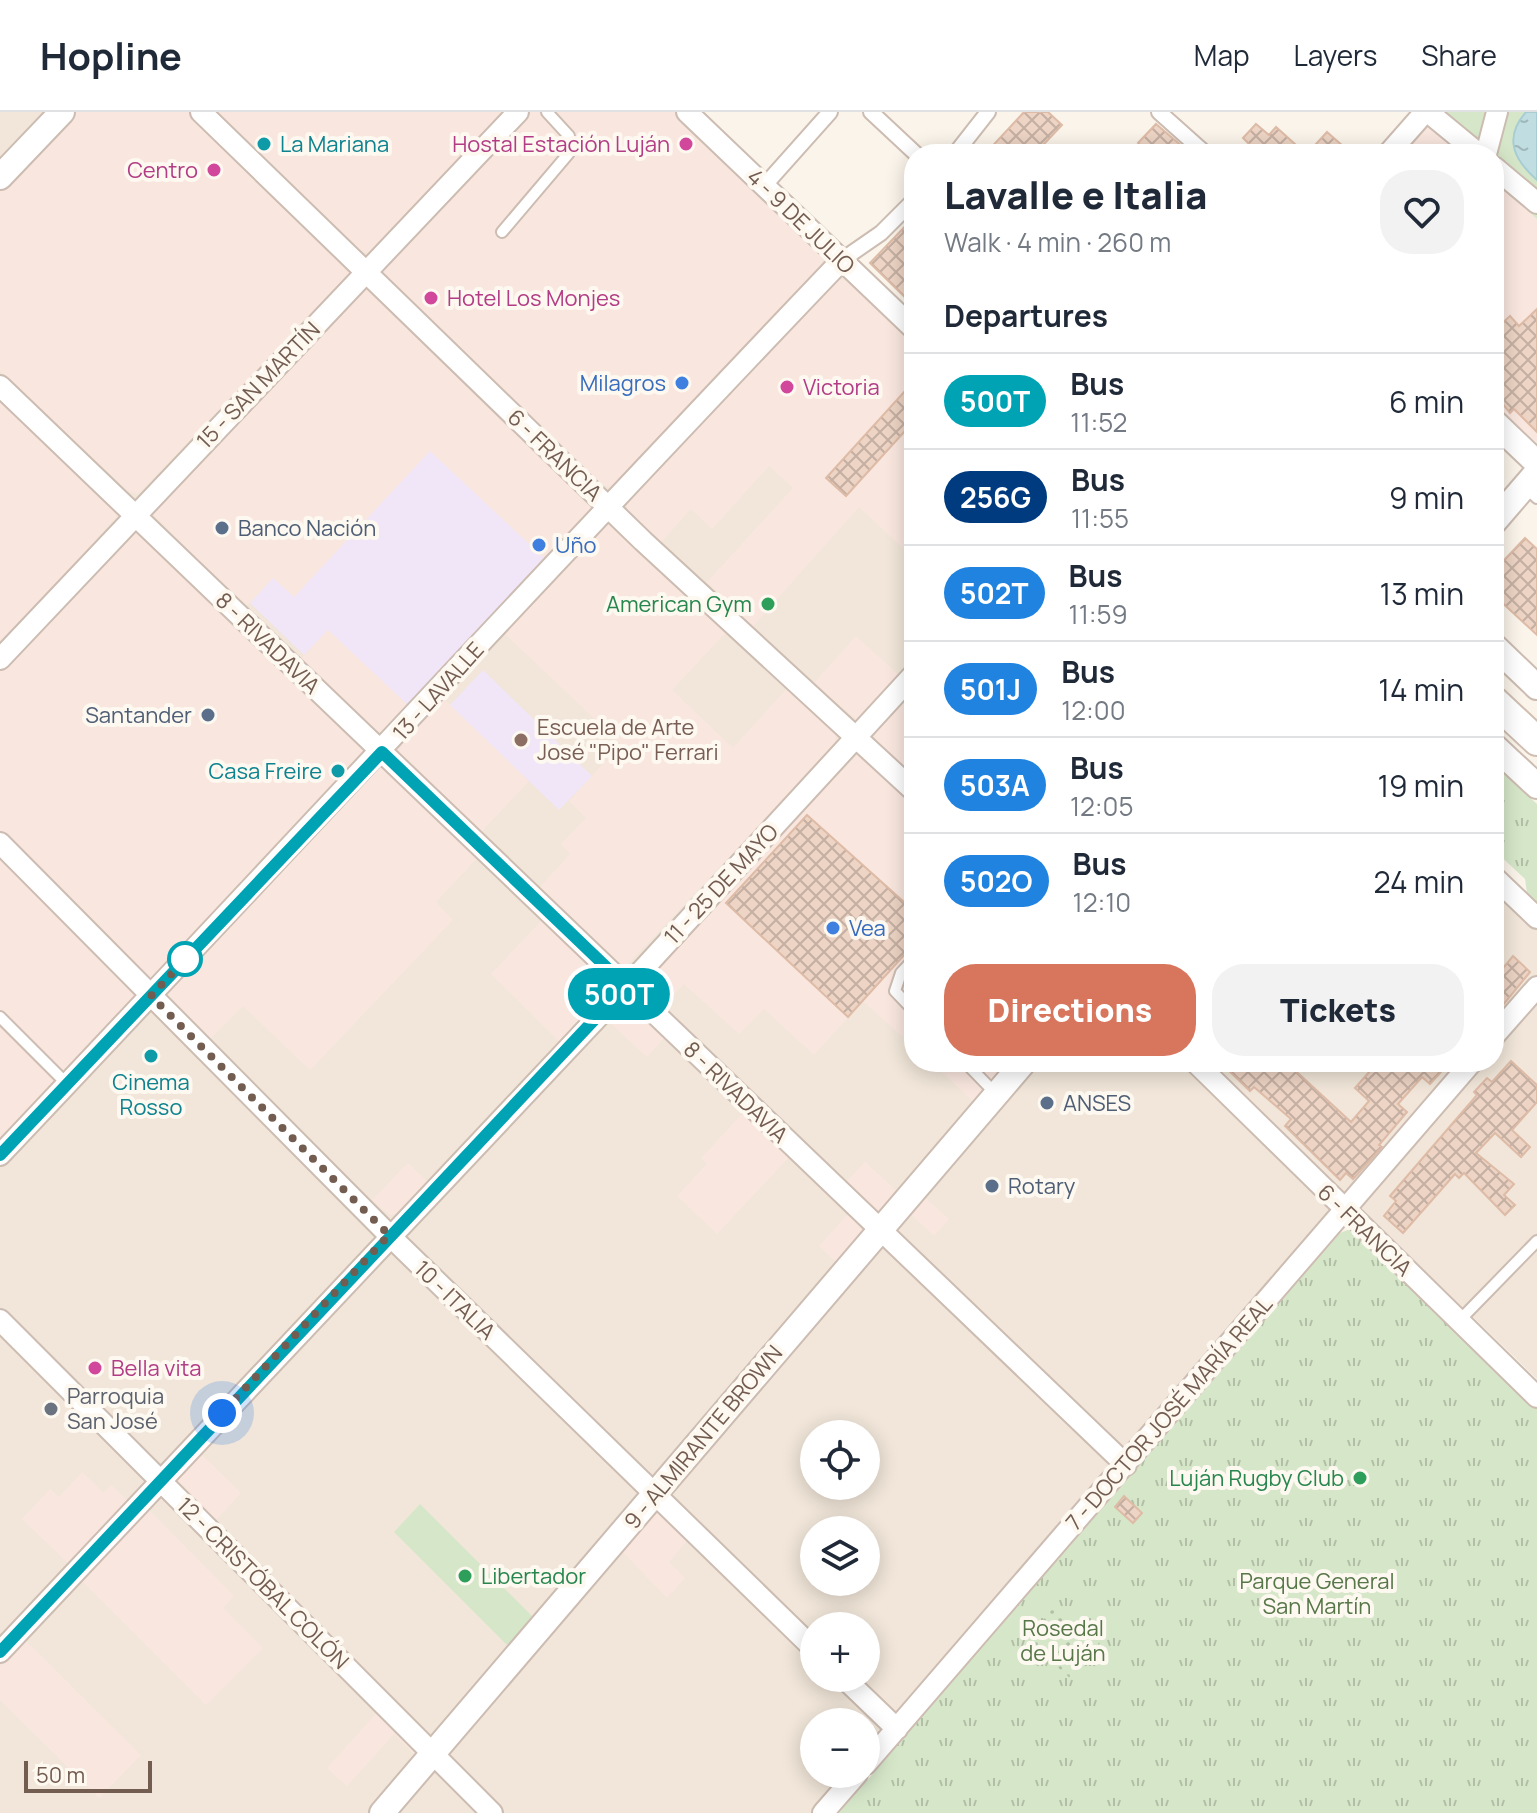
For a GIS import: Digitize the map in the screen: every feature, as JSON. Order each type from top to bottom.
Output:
[{"type":"main road","points":[[1504,710],[1537,741]]},
{"type":"street","points":[[0,177],[62,112]]},
{"type":"street","name":"6 - FRANCIA","points":[[201,112],[607,506],[904,782]]},
{"type":"street","name":"15 - SAN MARTÍN","points":[[0,659],[134,514],[518,112]]},
{"type":"street","name":"4 - 9 DE JULIO","points":[[687,112],[904,319]]},
{"type":"street","points":[[764,186],[830,112]]},
{"type":"street","points":[[871,112],[905,144]]},
{"type":"street","points":[[963,144],[988,112]]},
{"type":"street","points":[[1159,112],[1195,144]]},
{"type":"street","points":[[1397,144],[1427,112],[1467,144]]},
{"type":"street","points":[[1489,144],[1497,112]]},
{"type":"street","points":[[1504,175],[1537,203]]},
{"type":"street","points":[[842,260],[881,233],[904,210]]},
{"type":"street","name":"13 - LAVALLE","points":[[0,1155],[382,752],[607,506],[842,260]]},
{"type":"street","name":"8 - RIVADAVIA","points":[[0,386],[1126,1465]]},
{"type":"street","points":[[1504,432],[1537,463]]},
{"type":"street","points":[[1504,513],[1533,485]]},
{"type":"street","points":[[1504,656],[1537,687]]},
{"type":"street","name":"11 - 25 DE MAYO","points":[[0,1652],[626,986],[904,685]]},
{"type":"street","points":[[1504,755],[1537,786]]},
{"type":"street","name":"10 - ITALIA","points":[[0,843],[389,1235],[800,1635]]},
{"type":"street","points":[[1504,887],[1537,918]]},
{"type":"street","points":[[1504,1025],[1537,987]]},
{"type":"street","name":"9 - ALMIRANTE BROWN","points":[[382,1813],[1015,1072]]},
{"type":"street","name":"6 - FRANCIA","points":[[1205,1072],[1537,1397]]},
{"type":"street","name":"7 - DOCTOR JOSÉ MARÍA REAL","points":[[880,1748],[1463,1072]]},
{"type":"street","name":"12 - CRISTÓBAL COLÓN","points":[[0,1320],[492,1813]]},
{"type":"street","points":[[859,1692],[897,1729]]},
{"type":"street","points":[[823,1813],[845,1788]]},
{"type":"lane","points":[[502,232],[569,153],[569,136],[547,112]]},
{"type":"lane","points":[[904,970],[895,991],[904,1000]]},
{"type":"lane","points":[[0,1017],[67,1084]]},
{"type":"lane","points":[[975,1072],[996,1094]]},
{"type":"lane","points":[[1459,1321],[1537,1241]]},
{"type":"shaded area","points":[[0,112],[678,112],[904,328],[904,1072],[1504,1072],[1504,898],[1537,930],[1537,1379],[1346,1194],[880,1738],[880,1708],[800,1708],[800,1788],[837,1788],[816,1813],[0,1813]]},
{"type":"shaded area","points":[[72,112],[192,112],[350,267],[351,272],[138,494],[128,491],[0,371],[0,187]]},
{"type":"shaded area","points":[[213,112],[505,112],[369,253],[357,250]]},
{"type":"shaded area","points":[[527,112],[678,112],[823,254],[822,265],[611,487],[599,484],[384,274],[382,267]]},
{"type":"shaded area","points":[[1428,123],[1452,144],[1408,144]]},
{"type":"shaded area","points":[[1504,190],[1537,219],[1537,443],[1504,414]]},
{"type":"shaded area","points":[[835,278],[857,284],[904,329],[904,549],[859,507],[753,626],[707,582],[793,488],[769,466],[712,529],[691,509],[661,542],[628,512],[626,498]]},
{"type":"shaded area","points":[[366,285],[593,503],[591,511],[546,560],[430,452],[293,598],[273,579],[245,607],[151,512]]},
{"type":"shaded area","points":[[0,389],[121,512],[0,645]]},
{"type":"shaded area","points":[[430,451],[544,558],[408,705],[328,630],[304,655],[250,603],[273,578],[294,597]]},
{"type":"shaded area","points":[[609,521],[729,629],[672,690],[733,748],[789,686],[836,734],[834,747],[624,968],[619,967],[538,889],[570,854],[561,844],[586,818],[569,801],[621,744],[502,631]]},
{"type":"shaded area","points":[[136,526],[367,750],[158,975],[149,978],[0,831],[0,667]]},
{"type":"shaded area","points":[[328,630],[410,707],[385,732],[373,731],[300,660]]},
{"type":"shaded area","points":[[856,636],[900,676],[863,718],[857,720],[814,683]]},
{"type":"shaded area","name":"Escuela de Arte José \"Pipo\" Ferrari","points":[[483,670],[592,776],[559,810],[450,705]]},
{"type":"shaded area","points":[[904,697],[904,771],[877,745],[876,728]]},
{"type":"shaded area","points":[[443,698],[529,781],[480,833],[399,757],[401,742]]},
{"type":"shaded area","points":[[859,753],[904,791],[904,1038],[863,1001],[814,1055],[764,1009],[739,1034],[684,984],[660,1008],[642,991],[640,985],[644,975]]},
{"type":"shaded area","points":[[384,766],[480,855],[436,902],[453,920],[310,1070],[243,1006],[209,1040],[168,998],[170,988],[377,768]]},
{"type":"shaded area","points":[[0,853],[134,988],[135,1000],[0,1145]]},
{"type":"shaded area","points":[[545,917],[606,981],[604,993],[559,1041],[491,974]]},
{"type":"shaded area","points":[[625,1001],[666,1036],[647,1057],[605,1018]]},
{"type":"shaded area","points":[[942,1072],[1006,1072],[977,1105]]},
{"type":"shaded area","points":[[743,1113],[789,1157],[717,1234],[677,1196],[707,1164],[701,1158]]},
{"type":"shaded area","points":[[865,1162],[900,1194],[878,1215],[843,1185]]},
{"type":"shaded area","points":[[408,1163],[427,1181],[396,1214],[390,1215],[372,1200]]},
{"type":"shaded area","points":[[922,1195],[949,1219],[934,1236],[907,1211]]},
{"type":"shaded area","points":[[848,1214],[866,1234],[840,1266],[819,1246]]},
{"type":"shaded area","points":[[198,1451],[241,1493],[215,1521],[177,1480],[179,1471]]},
{"type":"shaded area","points":[[82,1472],[103,1493],[111,1485],[128,1501],[69,1564],[22,1519],[50,1489],[59,1497]]},
{"type":"shaded area","points":[[146,1507],[234,1596],[223,1608],[263,1648],[206,1705],[80,1579]]},
{"type":"shaded area","points":[[659,1509],[690,1537],[669,1562],[685,1578],[667,1598],[619,1548],[651,1511]]},
{"type":"shaded area","points":[[25,1640],[141,1755],[99,1798],[0,1700],[0,1667]]},
{"type":"shaded area","points":[[382,1707],[418,1743],[418,1758],[394,1734],[347,1786],[327,1768]]},
{"type":"green space","points":[[1416,112],[1537,112],[1537,219],[1504,190],[1504,144],[1452,144]]},
{"type":"green space","points":[[1504,774],[1537,804],[1537,909],[1528,900],[1525,879],[1504,859]]},
{"type":"green space","name":"Parque General San Martín","points":[[1350,1229],[1537,1405],[1537,1813],[839,1813],[861,1788],[880,1788],[880,1766],[1340,1233]]},
{"type":"green space","name":"Libertador","points":[[420,1504],[535,1619],[510,1648],[394,1532]]},
{"type":"green space","name":"Rosedal de Luján","points":[[1056,1605],[1100,1643],[1070,1678],[1026,1639]]},
{"type":"water","points":[[1526,112],[1537,112],[1537,180],[1522,165],[1514,148],[1515,131]]},
{"type":"building","points":[[1024,112],[1048,112],[1062,125],[1044,144],[994,144]]},
{"type":"building","points":[[1156,124],[1179,144],[1139,144]]},
{"type":"building","points":[[1256,124],[1269,135],[1276,127],[1295,144],[1249,144],[1243,138]]},
{"type":"building","points":[[1327,132],[1341,144],[1316,144]]},
{"type":"building","points":[[904,227],[904,296],[870,263]]},
{"type":"building","points":[[1537,309],[1537,432],[1514,409],[1510,413],[1504,406],[1504,322],[1510,316],[1519,326]]},
{"type":"building","points":[[904,392],[904,432],[846,496],[826,478]]},
{"type":"building","points":[[1525,538],[1537,549],[1537,635],[1504,604],[1504,560]]},
{"type":"building","name":"Vea","points":[[807,815],[904,902],[904,955],[848,1017],[726,903]]},
{"type":"building","points":[[1513,956],[1530,972],[1504,1004],[1504,967]]},
{"type":"building","points":[[1511,1061],[1537,1085],[1537,1102],[1512,1130],[1530,1147],[1521,1157],[1495,1133],[1476,1153],[1514,1184],[1504,1195],[1515,1205],[1505,1215],[1464,1173],[1459,1178],[1455,1174],[1403,1233],[1384,1216],[1396,1201],[1390,1196],[1477,1095],[1474,1092],[1487,1078],[1492,1082]]},
{"type":"building","points":[[1230,1072],[1297,1072],[1351,1122],[1369,1101],[1355,1088],[1369,1072],[1441,1072],[1430,1084],[1422,1077],[1398,1104],[1407,1112],[1379,1145],[1382,1147],[1353,1179],[1346,1173],[1340,1180],[1285,1126],[1291,1119],[1254,1087],[1250,1091]]},
{"type":"building","points":[[1124,1496],[1142,1513],[1133,1523],[1115,1507]]},
{"type":"bus line","name":"500T","points":[[0,1155],[382,752],[626,986],[0,1652]]},
{"type":"place","name":"La Mariana","points":[[264,144]]},
{"type":"place","name":"Hostal Estación Luján","points":[[686,144]]},
{"type":"place","name":"Centro","points":[[214,170]]},
{"type":"place","name":"Hotel Los Monjes","points":[[431,298]]},
{"type":"place","name":"Milagros","points":[[682,383]]},
{"type":"place","name":"Victoria","points":[[787,387]]},
{"type":"place","name":"Banco Nación","points":[[222,528]]},
{"type":"place","name":"Uño","points":[[539,545]]},
{"type":"place","name":"American Gym","points":[[768,604]]},
{"type":"place","name":"Santander","points":[[208,715]]},
{"type":"place","name":"Escuela de Arte José \"Pipo\" Ferrari","points":[[521,740]]},
{"type":"place","name":"Casa Freire","points":[[338,771]]},
{"type":"place","name":"Vea","points":[[833,928]]},
{"type":"place","name":"Cinema Rosso","points":[[151,1056]]},
{"type":"place","name":"ANSES","points":[[1047,1103]]},
{"type":"place","name":"Rotary","points":[[992,1186]]},
{"type":"place","name":"Bella vita","points":[[95,1368]]},
{"type":"place","name":"Parroquia San José","points":[[51,1409]]},
{"type":"place","name":"Luján Rugby Club","points":[[1360,1478]]},
{"type":"place","name":"Libertador","points":[[465,1576]]},
{"type":"route","points":[[185,959],[193,951],[151,996],[389,1235],[222,1413]]}]
